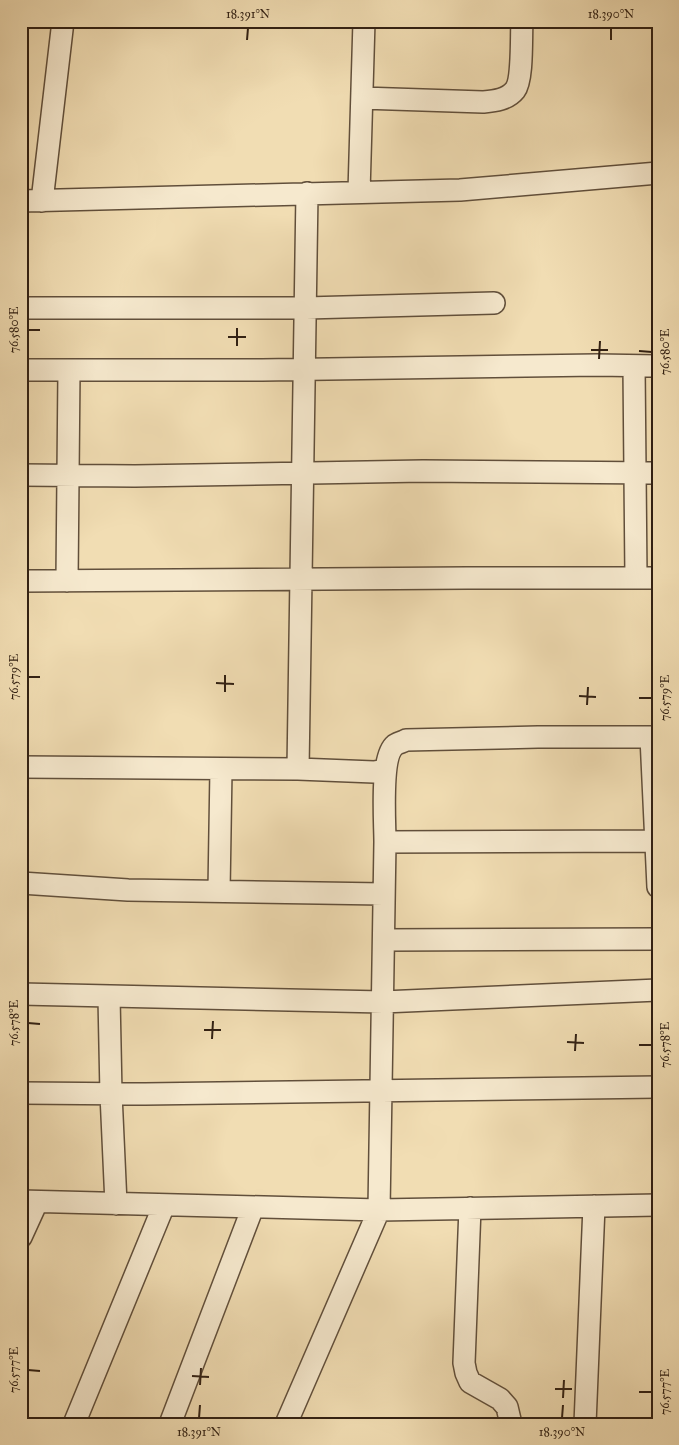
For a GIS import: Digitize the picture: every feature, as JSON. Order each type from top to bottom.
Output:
[{"type":"street","points":[[64,21],[31,201],[460,190],[658,173]]},
{"type":"street","points":[[359,192],[364,21]]},
{"type":"street","points":[[362,98],[483,102],[505,98],[514,91],[519,82],[522,21]]},
{"type":"street","points":[[298,769],[307,193]]},
{"type":"street","points":[[21,308],[306,308],[494,303]]},
{"type":"street","points":[[634,366],[636,578]]},
{"type":"street","points":[[21,370],[658,366]]},
{"type":"street","points":[[67,581],[69,370]]},
{"type":"street","points":[[21,475],[303,474],[423,471],[658,473]]},
{"type":"street","points":[[21,581],[658,578]]},
{"type":"street","points":[[286,1424],[379,1210],[385,770],[388,755],[394,745],[406,740],[654,737],[658,887]]},
{"type":"street","points":[[21,766],[298,769],[374,772],[385,770]]},
{"type":"street","points":[[219,891],[221,769]]},
{"type":"street","points":[[385,842],[657,841]]},
{"type":"street","points":[[21,883],[128,890],[383,894]]},
{"type":"street","points":[[384,940],[658,939]]},
{"type":"street","points":[[21,994],[383,1002],[658,990]]},
{"type":"street","points":[[108,997],[116,1204]]},
{"type":"street","points":[[21,1093],[111,1094],[658,1087]]},
{"type":"street","points":[[21,1237],[29,1201],[379,1210],[658,1205]]},
{"type":"street","points":[[74,1424],[164,1205]]},
{"type":"street","points":[[586,1424],[594,1206]]},
{"type":"street","points":[[170,1424],[253,1207]]},
{"type":"street","points":[[470,1208],[465,1368],[470,1382],[500,1399],[507,1407],[511,1424]]}]
